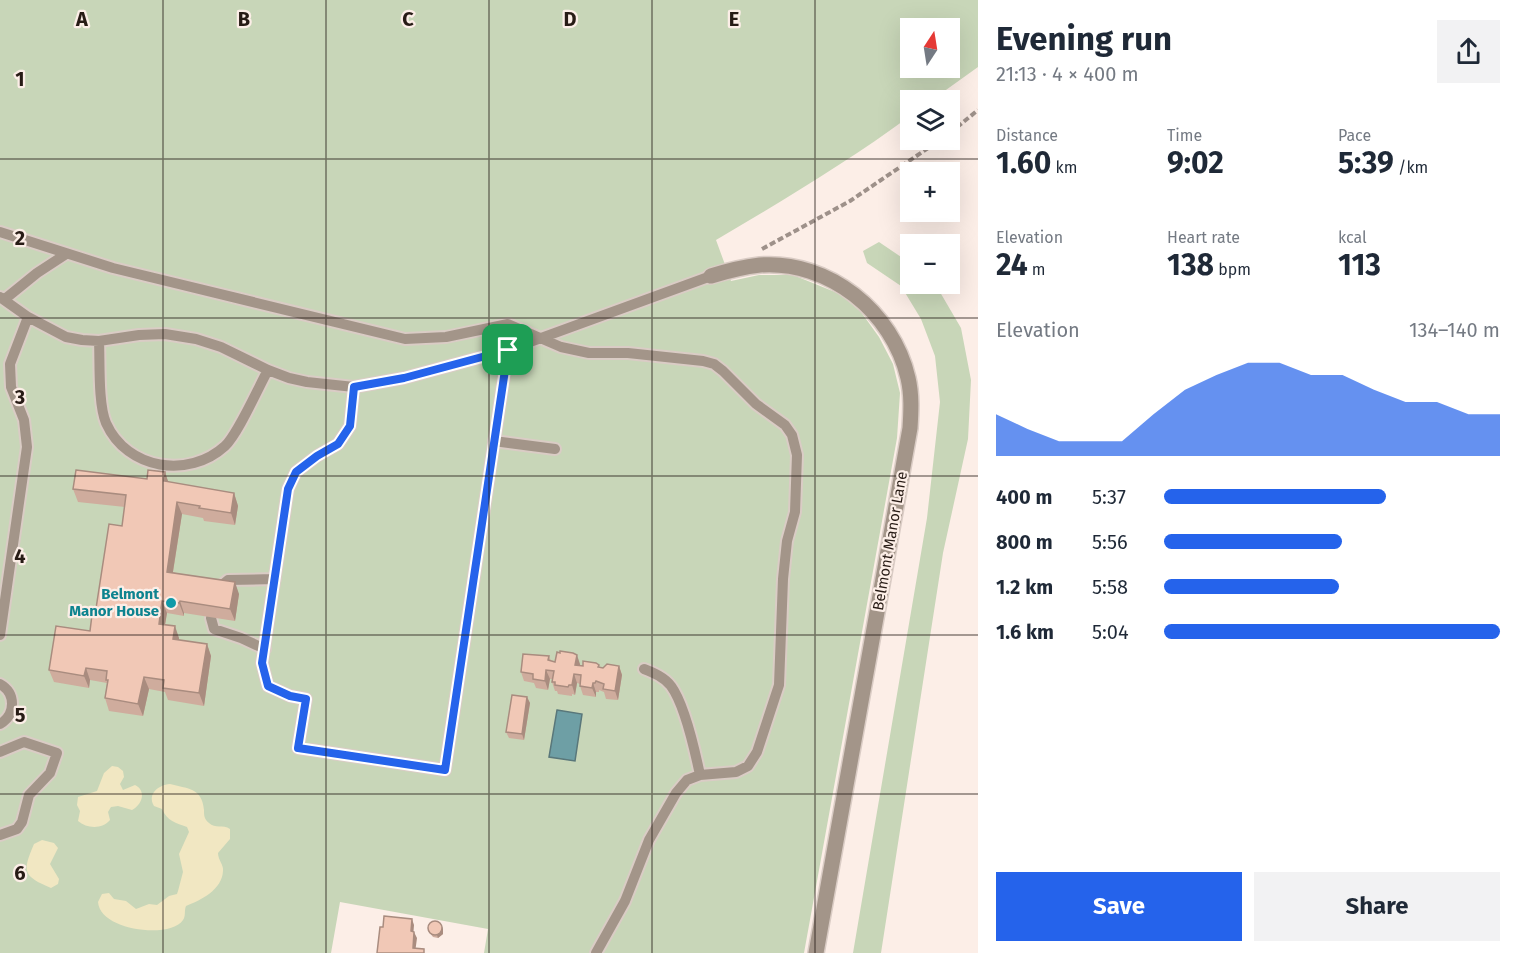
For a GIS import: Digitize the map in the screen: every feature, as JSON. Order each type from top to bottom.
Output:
[{"type":"street","name":"Belmont Manor Lane","points":[[711,276],[736,268],[762,265],[795,268],[834,281],[867,305],[888,331],[900,353],[908,379],[911,404],[910,429],[816,953]]},
{"type":"lane","points":[[0,232],[124,271],[405,339],[446,337],[508,324],[561,347],[589,352],[628,353],[703,361],[714,364],[756,404],[785,425],[792,435],[796,455],[795,512],[787,540],[783,579],[779,685],[758,752],[748,766],[736,771],[700,775],[687,780],[676,793],[642,855],[625,901],[596,953]]},
{"type":"lane","points":[[66,254],[3,298],[28,317],[66,337],[99,341],[165,334],[221,347],[289,378],[354,387],[404,378],[508,350],[711,276]]},
{"type":"lane","points":[[0,635],[27,447],[24,420],[11,387],[10,364],[28,317]]},
{"type":"lane","points":[[99,341],[100,385],[105,421],[122,446],[136,457],[156,465],[179,467],[198,463],[214,455],[227,444],[268,370]]},
{"type":"lane","points":[[354,387],[350,426],[338,444],[296,472],[288,489],[262,663],[268,686],[290,696],[306,699],[298,748],[445,770],[508,350]]},
{"type":"lane","points":[[494,441],[555,449]]},
{"type":"lane","points":[[215,591],[228,580],[275,579]]},
{"type":"lane","points":[[212,618],[214,629],[265,649]]},
{"type":"lane","points":[[644,669],[658,674],[670,685],[678,700],[700,775]]},
{"type":"lane","points":[[0,684],[10,692],[12,707],[9,716],[0,723]]},
{"type":"lane","points":[[0,752],[24,742],[57,753],[50,773],[29,795],[22,822],[17,829],[0,835]]},
{"type":"path","points":[[960,125],[978,110]]},
{"type":"path","points":[[761,249],[850,201],[925,150]]},
{"type":"green space","points":[[0,0],[978,0],[978,67],[946,90],[900,90],[900,123],[839,165],[716,240],[731,281],[759,275],[793,275],[840,294],[861,312],[879,337],[893,364],[900,393],[897,438],[804,953],[484,953],[488,929],[340,902],[331,953],[0,953]]},
{"type":"green space","points":[[879,242],[900,256],[900,285],[867,263],[863,251]]},
{"type":"green space","points":[[906,294],[941,294],[961,328],[971,380],[968,439],[943,553],[881,953],[853,953],[927,518],[940,402],[935,356],[921,319]]},
{"type":"sand","points":[[112,766],[123,771],[124,777],[120,784],[123,790],[135,785],[141,791],[141,801],[132,810],[118,806],[111,807],[108,812],[110,820],[103,825],[90,827],[82,824],[78,821],[80,811],[77,805],[78,797],[97,791],[104,773]]},
{"type":"sand","points":[[170,784],[188,788],[197,793],[203,802],[207,821],[211,825],[230,829],[230,839],[218,853],[223,869],[222,878],[210,893],[186,906],[183,920],[176,926],[165,929],[137,929],[110,920],[102,912],[98,902],[102,894],[109,893],[114,899],[126,901],[136,909],[149,904],[157,905],[169,896],[177,894],[183,872],[179,854],[189,832],[187,827],[172,821],[162,809],[154,806],[152,802],[153,794],[158,788]]},
{"type":"sand","points":[[42,840],[54,843],[58,848],[50,864],[59,879],[58,884],[51,888],[30,876],[27,867],[34,844]]},
{"type":"water","points":[[557,710],[582,714],[575,761],[549,757]]},
{"type":"building","name":"Belmont Manor House","points":[[76,470],[147,479],[148,470],[165,472],[164,481],[234,493],[231,513],[177,502],[167,572],[235,582],[230,609],[180,601],[179,603],[162,601],[159,624],[175,626],[173,639],[207,644],[199,693],[163,688],[164,680],[144,677],[138,704],[105,698],[107,671],[86,668],[84,676],[49,670],[56,626],[90,631],[92,615],[95,615],[109,524],[122,526],[126,495],[73,489]]},
{"type":"building","points":[[560,651],[577,655],[575,665],[583,666],[583,661],[596,663],[598,667],[603,668],[607,664],[619,666],[615,691],[603,689],[604,684],[596,681],[592,688],[580,686],[581,675],[574,674],[572,685],[568,687],[555,685],[555,682],[552,682],[554,671],[546,670],[545,681],[533,679],[533,674],[521,672],[523,654],[549,656],[548,660],[555,662],[557,652],[560,653]]},
{"type":"building","points":[[512,695],[527,697],[522,734],[506,732]]},
{"type":"building","points":[[384,916],[412,919],[413,948],[424,949],[424,953],[377,953],[380,927],[383,927]]},
{"type":"building","points":[[435,921],[440,923],[442,928],[440,933],[435,935],[430,933],[428,928],[430,923]]},
{"type":"place","name":"Belmont Manor House","points":[[171,603]]},
{"type":"route","points":[[508,350],[445,770],[298,748],[306,699],[290,696],[268,686],[262,663],[288,489],[296,472],[338,444],[350,426],[354,387],[404,378],[508,350]]}]
